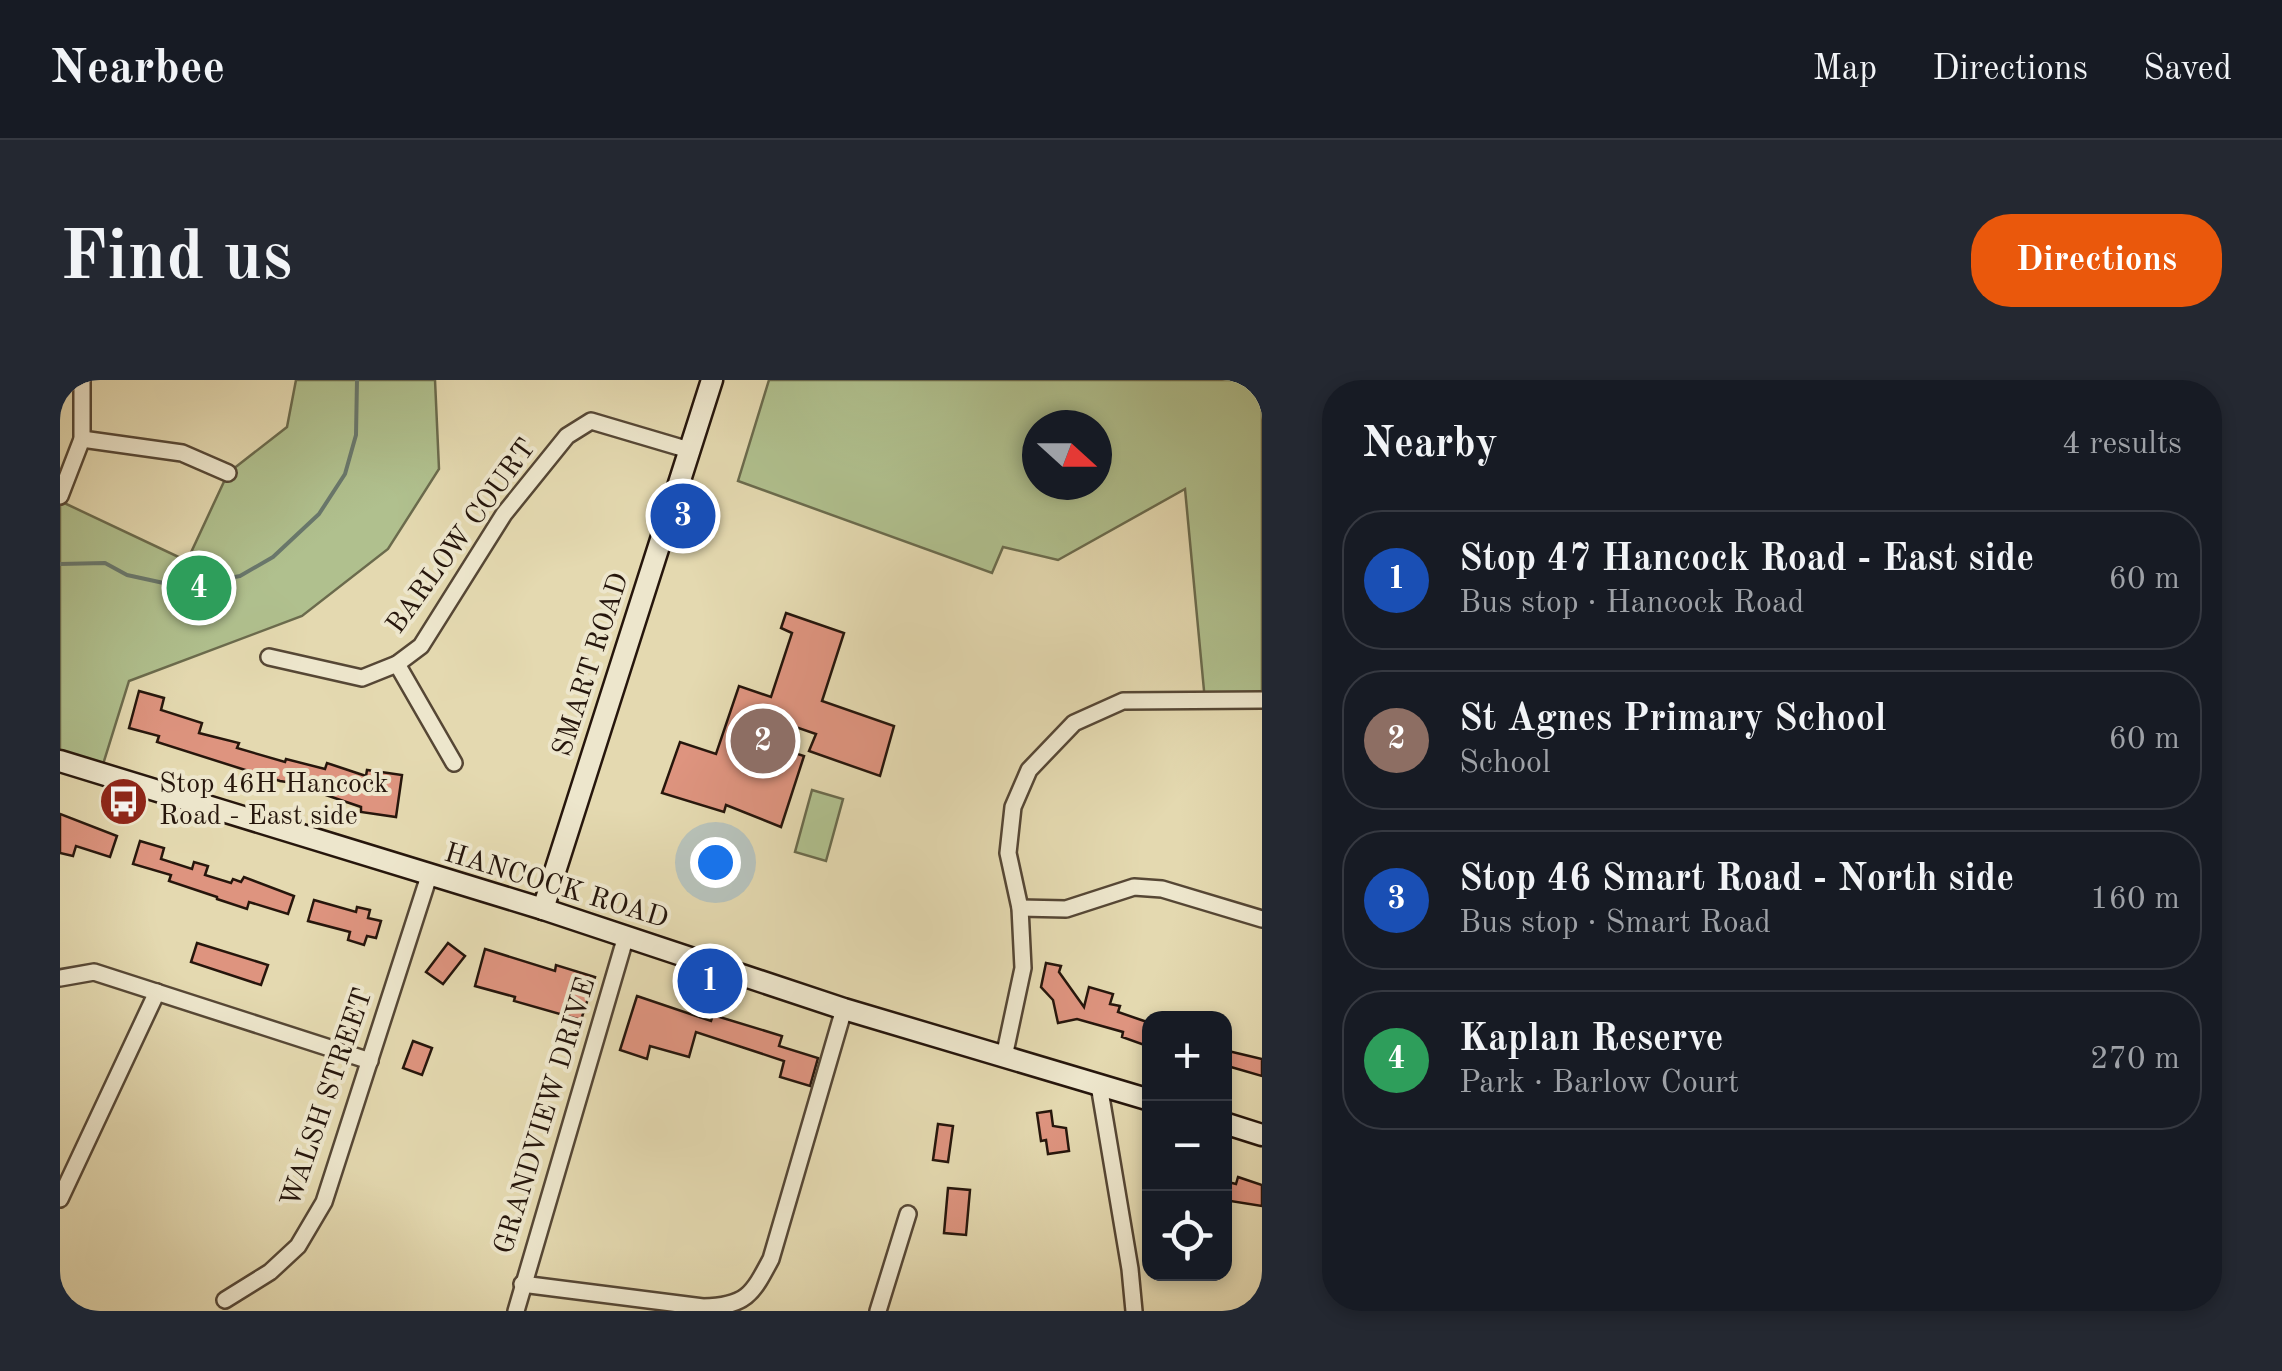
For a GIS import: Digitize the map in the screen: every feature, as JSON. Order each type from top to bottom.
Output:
[{"type":"main road","name":"SMART ROAD","points":[[543,908],[712,380]]},
{"type":"main road","name":"HANCOCK ROAD","points":[[60,762],[543,908],[844,1009],[1142,1097]]},
{"type":"main road","points":[[1232,1126],[1262,1135]]},
{"type":"street","points":[[60,496],[82,439],[82,380]]},
{"type":"street","name":"BARLOW COURT","points":[[269,657],[362,678],[397,664],[421,646],[504,514],[567,436],[591,421],[689,450]]},
{"type":"street","points":[[82,439],[182,453],[228,472]]},
{"type":"street","points":[[397,664],[454,763]]},
{"type":"street","points":[[1004,1057],[1023,968],[1020,908],[1008,853],[1012,807],[1029,770],[1074,724],[1124,701],[1262,700]]},
{"type":"street","name":"WALSH STREET","points":[[225,1300],[270,1272],[298,1246],[324,1202],[429,876]]},
{"type":"street","points":[[1020,908],[1066,909],[1134,887],[1162,889],[1262,919]]},
{"type":"street","name":"GRANDVIEW DRIVE","points":[[516,1311],[626,936]]},
{"type":"street","points":[[60,978],[94,972],[370,1061]]},
{"type":"street","points":[[60,1199],[157,992]]},
{"type":"street","points":[[522,1284],[703,1306],[732,1306],[754,1291],[771,1259],[844,1009]]},
{"type":"street","points":[[1099,1084],[1134,1311]]},
{"type":"street","points":[[878,1311],[908,1214]]},
{"type":"green space","points":[[296,380],[435,380],[439,469],[388,549],[302,616],[129,681],[100,774],[60,761],[60,501],[187,561],[228,473],[287,427]]},
{"type":"green space","points":[[769,380],[1262,380],[1262,700],[1205,701],[1185,489],[1058,560],[1003,547],[992,573],[738,481]]},
{"type":"green space","points":[[812,790],[843,799],[826,861],[795,852]]},
{"type":"building","points":[[786,613],[844,633],[822,701],[894,726],[880,776],[809,751],[816,734],[793,726],[785,750],[804,756],[781,827],[726,805],[724,812],[662,793],[680,742],[716,754],[739,686],[771,697],[792,633],[781,628]]},
{"type":"building","points":[[139,691],[164,698],[161,710],[202,723],[199,733],[239,743],[237,748],[325,769],[327,763],[366,776],[367,770],[402,775],[396,817],[361,812],[361,807],[317,792],[319,787],[280,781],[157,742],[159,736],[129,728]]},
{"type":"building","points":[[60,814],[117,836],[110,857],[76,846],[73,856],[60,853]]},
{"type":"building","points":[[140,841],[164,848],[161,859],[192,869],[194,862],[208,866],[205,875],[231,883],[233,879],[241,882],[244,877],[294,896],[288,914],[249,902],[247,909],[169,881],[171,875],[133,864]]},
{"type":"building","points":[[314,900],[356,912],[357,907],[370,910],[368,918],[381,921],[376,938],[367,936],[364,945],[348,940],[350,932],[308,921]]},
{"type":"building","points":[[197,943],[268,965],[261,985],[191,962]]},
{"type":"building","points":[[448,943],[465,956],[443,984],[426,972]]},
{"type":"building","points":[[485,949],[555,971],[556,965],[595,977],[581,1020],[475,986]]},
{"type":"building","points":[[1046,963],[1061,966],[1059,972],[1084,1007],[1089,987],[1113,994],[1110,1004],[1120,1006],[1118,1012],[1142,1020],[1142,1044],[1122,1037],[1123,1032],[1077,1019],[1058,1023],[1053,1000],[1041,987]]},
{"type":"building","points":[[637,996],[711,1021],[713,1015],[782,1036],[779,1046],[818,1058],[810,1086],[780,1077],[784,1061],[696,1032],[689,1057],[650,1046],[647,1059],[620,1050]]},
{"type":"building","points":[[413,1041],[432,1048],[422,1075],[403,1068]]},
{"type":"building","points":[[1232,1052],[1262,1059],[1262,1076],[1232,1067]]},
{"type":"building","points":[[1051,1111],[1053,1126],[1066,1128],[1069,1151],[1048,1154],[1046,1140],[1041,1141],[1037,1113]]},
{"type":"building","points":[[938,1124],[953,1126],[948,1162],[933,1160]]},
{"type":"building","points":[[1238,1177],[1262,1185],[1262,1206],[1232,1201],[1232,1183],[1236,1184]]},
{"type":"building","points":[[948,1188],[970,1190],[966,1235],[944,1233]]},
{"type":"waterway","points":[[60,564],[105,563],[127,575],[182,587],[240,576],[273,557],[319,514],[345,474],[356,435],[357,380]]},
{"type":"place","name":"Stop 46 Smart Road - North side","points":[[683,516]]},
{"type":"place","name":"Kaplan Reserve","points":[[199,588]]},
{"type":"place","name":"St Agnes Primary School","points":[[763,741]]},
{"type":"place","name":"Stop 46H Hancock Road - East side","points":[[124,801]]},
{"type":"place","name":"Stop 47 Hancock Road - East side","points":[[710,981]]}]
